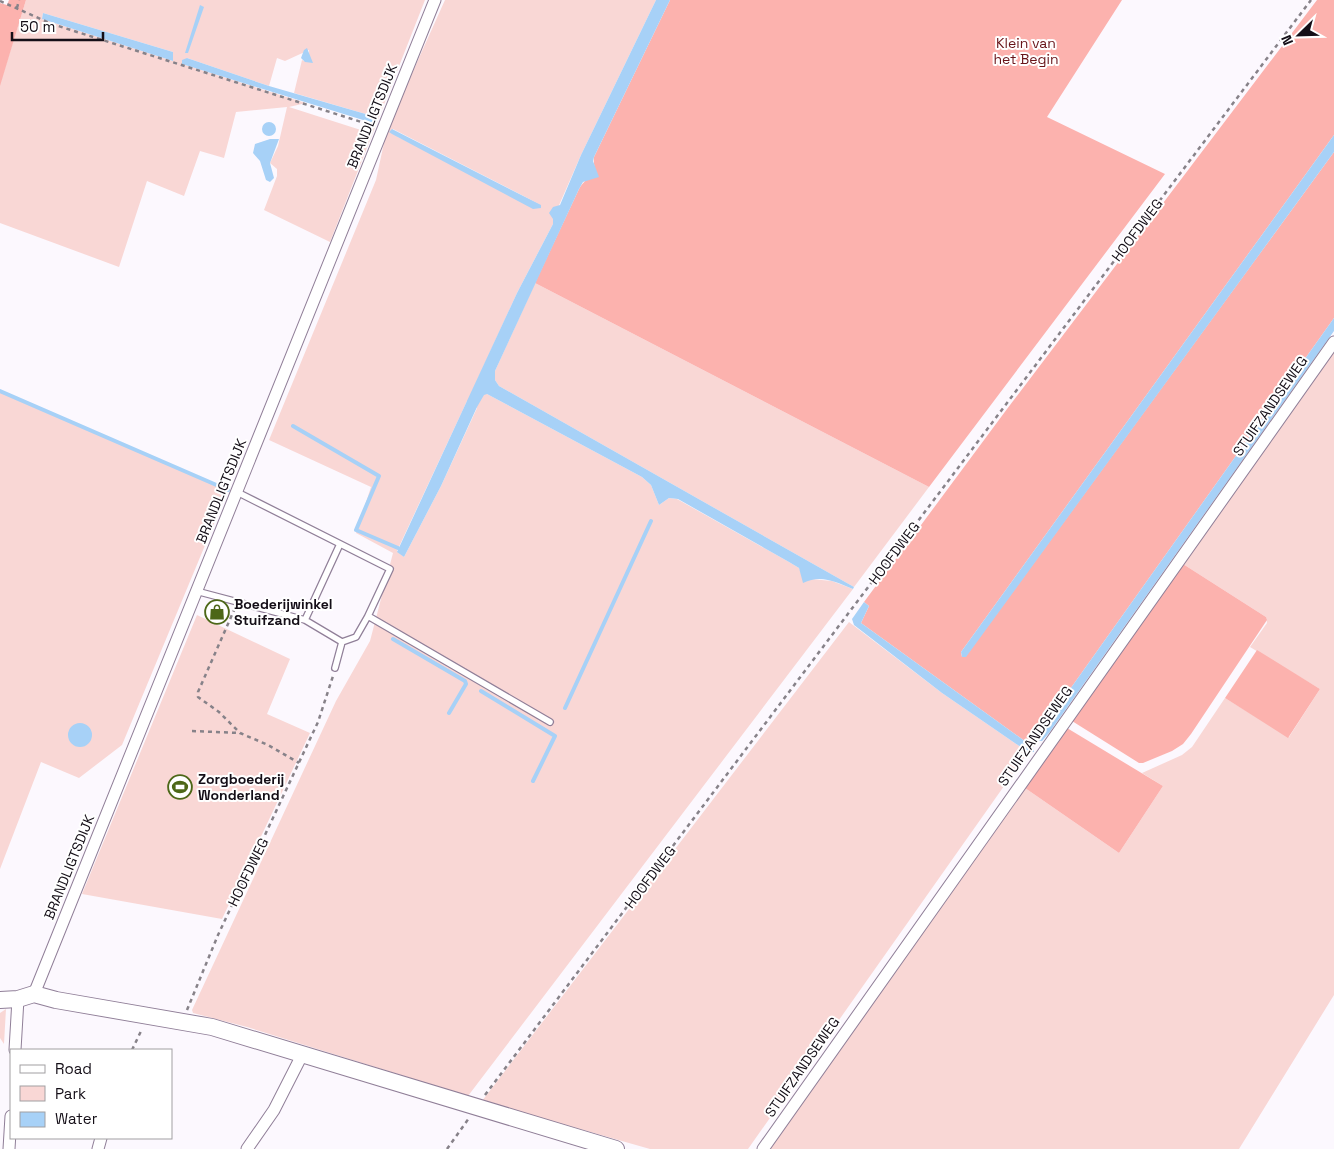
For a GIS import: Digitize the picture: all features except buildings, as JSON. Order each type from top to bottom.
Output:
[{"type":"street","name":"BRANDLIGTSDIJK","points":[[34,994],[435,0]]},
{"type":"street","name":"STUIFZANDSEWEG","points":[[763,1149],[1334,342]]},
{"type":"street","points":[[0,1000],[18,999],[34,994],[56,1000],[212,1027],[616,1149]]},
{"type":"street","points":[[15,1049],[18,999]]},
{"type":"street","points":[[247,1149],[274,1110],[302,1055]]},
{"type":"street","points":[[9,1149],[10,1132]]},
{"type":"lane","points":[[237,492],[390,569],[356,637],[342,642]]},
{"type":"lane","points":[[305,620],[340,544]]},
{"type":"lane","points":[[196,591],[305,620],[342,642]]},
{"type":"lane","points":[[368,616],[550,722]]},
{"type":"lane","points":[[335,668],[342,642]]},
{"type":"path","points":[[16,9],[19,0]]},
{"type":"path","name":"HOOFDWEG","points":[[447,1149],[476,1106],[1311,0]]},
{"type":"path","points":[[0,1],[52,24],[382,129]]},
{"type":"path","points":[[238,602],[198,692],[200,700],[219,712],[241,733],[268,745],[299,763]]},
{"type":"path","name":"HOOFDWEG","points":[[183,1021],[203,969],[327,700],[335,668]]},
{"type":"path","points":[[192,731],[241,733]]},
{"type":"path","points":[[132,1049],[144,1023]]},
{"type":"green space","points":[[9,0],[26,0],[0,86],[0,3],[7,5]]},
{"type":"green space","points":[[26,0],[425,0],[330,242],[264,210],[277,176],[277,169],[270,163],[278,146],[287,107],[236,112],[224,158],[200,151],[184,196],[147,181],[119,267],[0,223],[0,84]],"holes":[[[43,13],[173,52],[173,61],[42,19]],[[309,50],[309,56],[304,61],[302,60],[294,93],[376,117],[376,124],[367,132],[289,107],[306,103],[182,64],[187,58],[269,86],[277,58],[285,61]]]},
{"type":"green space","points":[[445,0],[656,0],[581,155],[553,219],[553,224],[517,293],[474,387],[642,477],[651,485],[659,505],[669,498],[677,499],[799,568],[802,575],[811,579],[832,581],[853,589],[468,1096],[247,1027],[193,1013],[192,1010],[336,701],[370,641],[393,553],[356,533],[371,487],[269,440],[376,180],[387,129]],"holes":[[[393,129],[541,205],[398,137]],[[467,401],[477,408],[441,486],[404,557],[397,551]]]},
{"type":"green space","name":"Klein van het Begin","points":[[670,0],[1122,0],[1047,117],[1165,174],[929,487],[535,283],[579,189],[593,172],[594,157]]},
{"type":"green space","points":[[1317,0],[1334,0],[1334,135],[961,652],[962,657],[966,656],[1334,152],[1334,318],[1036,737],[1037,741],[1033,747],[861,623],[869,606],[864,602],[1007,409]]},
{"type":"green space","points":[[535,283],[929,487],[854,587],[499,386],[495,380],[495,371]]},
{"type":"green space","points":[[1334,352],[1334,995],[1239,1149],[767,1149],[1025,788],[1119,853],[1163,786],[1142,773],[1182,755],[1192,747],[1225,698],[1289,737],[1320,689],[1250,647],[1267,623],[1266,617],[1183,564]]},
{"type":"green space","points":[[0,391],[228,490],[122,745],[79,778],[41,762],[0,869]]},
{"type":"green space","points":[[1183,564],[1266,617],[1267,620],[1183,744],[1172,751],[1139,763],[1072,721]]},
{"type":"green space","points":[[197,615],[290,659],[267,714],[310,733],[222,919],[82,894]]},
{"type":"green space","points":[[849,622],[942,693],[1028,752],[748,1149],[650,1149],[482,1101]]},
{"type":"green space","points":[[1257,650],[1320,689],[1288,738],[1225,698]]},
{"type":"green space","points":[[1067,728],[1163,786],[1119,853],[1025,788]]},
{"type":"green space","points":[[6,1009],[4,1044],[0,1038],[0,1013]]},
{"type":"water","points":[[656,0],[670,0],[594,157],[593,161],[599,177],[583,182],[579,189],[495,371],[495,380],[499,386],[854,587],[853,589],[822,579],[803,583],[799,568],[789,562],[678,499],[669,498],[659,505],[651,485],[642,477],[487,394],[484,395],[477,407],[441,486],[404,557],[397,552],[517,293],[553,224],[553,219],[549,213],[553,207],[560,205],[581,155]]},
{"type":"water","points":[[200,5],[204,7],[188,53],[185,53]]},
{"type":"water","points":[[43,13],[173,52],[173,61],[42,19]]},
{"type":"water","points":[[307,48],[313,63],[305,62],[301,58],[304,50]]},
{"type":"water","points":[[187,58],[269,86],[376,117],[376,124],[182,64],[182,60]]},
{"type":"water","points":[[266,122],[272,122],[276,129],[272,136],[266,136],[262,132],[262,126]]},
{"type":"water","points":[[392,129],[541,205],[541,208],[533,209],[392,134],[389,132]]},
{"type":"water","points":[[1334,135],[1334,152],[966,657],[962,657],[961,652]]},
{"type":"water","points":[[270,139],[279,139],[270,163],[274,178],[270,182],[266,180],[260,161],[253,153],[255,144]]},
{"type":"water","points":[[1334,318],[1334,331],[1049,733],[1042,741],[1037,741],[1036,737]]},
{"type":"water","points":[[864,602],[869,606],[861,623],[1033,747],[1034,752],[1028,752],[942,693],[854,625],[852,619]]},
{"type":"water","points":[[80,723],[89,726],[92,735],[89,744],[80,747],[71,744],[68,735],[71,726]]},
{"type":"waterway","points":[[0,391],[228,490]]},
{"type":"waterway","points":[[293,426],[379,476],[356,530],[398,548]]},
{"type":"waterway","points":[[565,708],[651,521]]},
{"type":"waterway","points":[[393,639],[465,681],[466,684],[449,713]]},
{"type":"waterway","points":[[481,691],[555,736],[533,781]]},
{"type":"place","name":"Boederijwinkel Stuifzand","points":[[217,612]]},
{"type":"place","name":"Zorgboederij Wonderland","points":[[180,787]]}]
